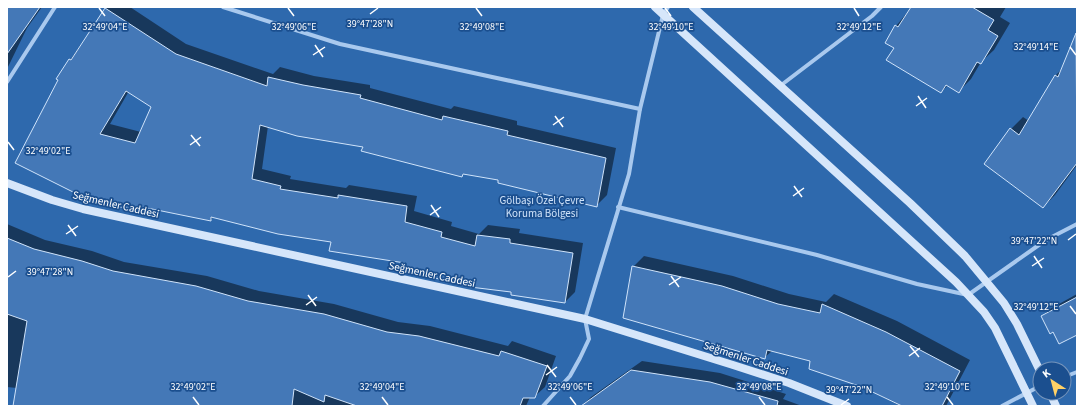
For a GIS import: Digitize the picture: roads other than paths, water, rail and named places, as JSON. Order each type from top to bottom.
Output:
[{"type":"street","points":[[7,82],[55,7]]},
{"type":"street","points":[[223,7],[340,44],[640,109]]},
{"type":"street","points":[[655,7],[937,263],[968,295],[995,328],[1033,406]]},
{"type":"street","points":[[543,406],[570,376],[589,339],[585,319],[629,174],[640,109],[663,15],[668,7]]},
{"type":"street","points":[[693,7],[910,203],[965,256],[1004,303],[1017,324],[1035,361]]},
{"type":"street","points":[[780,86],[872,16],[880,7]]},
{"type":"street","name":"Seğmenler Caddesi","points":[[7,183],[52,200],[83,209],[585,319],[740,367],[847,406]]},
{"type":"street","points":[[618,207],[817,255],[917,284],[968,295],[1046,240],[1077,224]]},
{"type":"street","points":[[1002,406],[1032,390]]},
{"type":"park label","name":"Gölbaşı Özel Çevre Koruma Bölgesi","points":[[542,206]]}]
